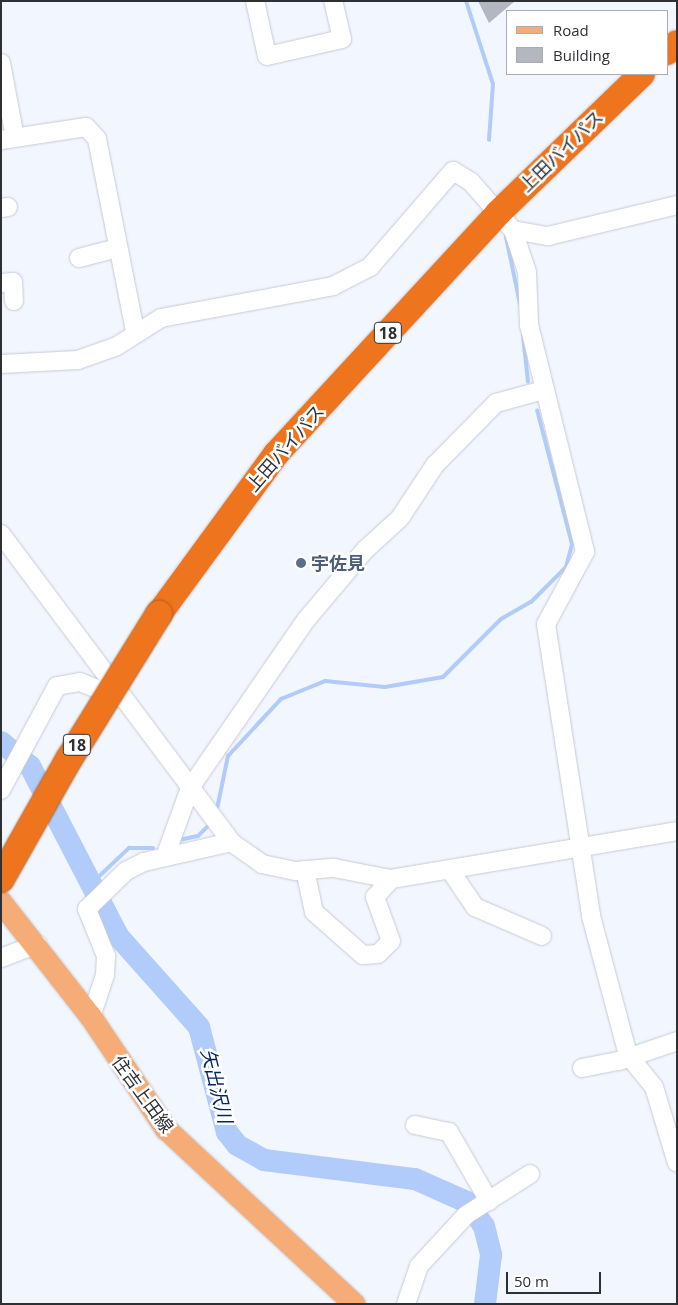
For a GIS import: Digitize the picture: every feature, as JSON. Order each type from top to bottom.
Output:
[{"type":"highway","name":"上田バイパス","points":[[1,878],[68,759],[159,614],[276,454],[505,222],[641,75]]},
{"type":"main road","name":"住吉上田線","points":[[1,902],[37,944],[91,1017],[166,1129],[354,1304]]},
{"type":"street","points":[[255,1],[267,56],[342,39],[333,1]]},
{"type":"street","points":[[1,63],[8,139],[86,127],[97,140],[135,331]]},
{"type":"street","points":[[1,364],[78,360],[117,346],[135,331],[161,318],[338,283],[370,267],[453,171],[471,182],[505,222],[527,272],[529,325],[585,552],[546,624],[584,849],[591,916],[628,1056],[654,1087],[677,1162]]},
{"type":"street","points":[[505,222],[548,236],[677,205]]},
{"type":"street","points":[[79,258],[118,248]]},
{"type":"street","points":[[1,283],[13,282],[14,301]]},
{"type":"street","points":[[166,854],[190,788],[306,620],[365,550],[400,518],[434,465],[496,403],[544,390]]},
{"type":"street","points":[[1,534],[231,842],[262,864],[305,870],[334,868],[391,879],[584,849],[677,831]]},
{"type":"street","points":[[1,790],[49,695],[65,682],[80,682],[127,701]]},
{"type":"street","points":[[91,1017],[106,975],[102,937],[88,910],[108,893],[126,871],[166,854],[231,842]]},
{"type":"street","points":[[305,870],[314,912],[363,955],[378,954],[390,941],[375,897],[391,879]]},
{"type":"street","points":[[450,870],[475,907],[542,936]]},
{"type":"street","points":[[1,958],[37,944]]},
{"type":"street","points":[[582,1068],[677,1041]]},
{"type":"street","points":[[414,1124],[449,1132],[487,1202]]},
{"type":"street","points":[[406,1304],[420,1266],[466,1215],[530,1174]]},
{"type":"building","points":[[478,1],[515,1],[489,23]]},
{"type":"waterway","points":[[466,1],[493,84],[489,140]]},
{"type":"waterway","points":[[506,237],[520,304]]},
{"type":"waterway","points":[[523,335],[528,382]]},
{"type":"waterway","points":[[217,809],[228,756],[281,699],[325,681],[385,687],[443,677],[501,619],[531,602],[566,567],[572,544],[537,410]]},
{"type":"waterway","name":"矢出沢川","points":[[1,742],[30,766],[118,936],[199,1027],[227,1132],[237,1145],[264,1160],[415,1179],[467,1202],[484,1226],[491,1255],[485,1304]]},
{"type":"waterway","points":[[179,840],[198,836],[207,827]]},
{"type":"waterway","points":[[93,882],[129,848],[153,848]]},
{"type":"place","name":"宇佐見","points":[[301,563]]}]
